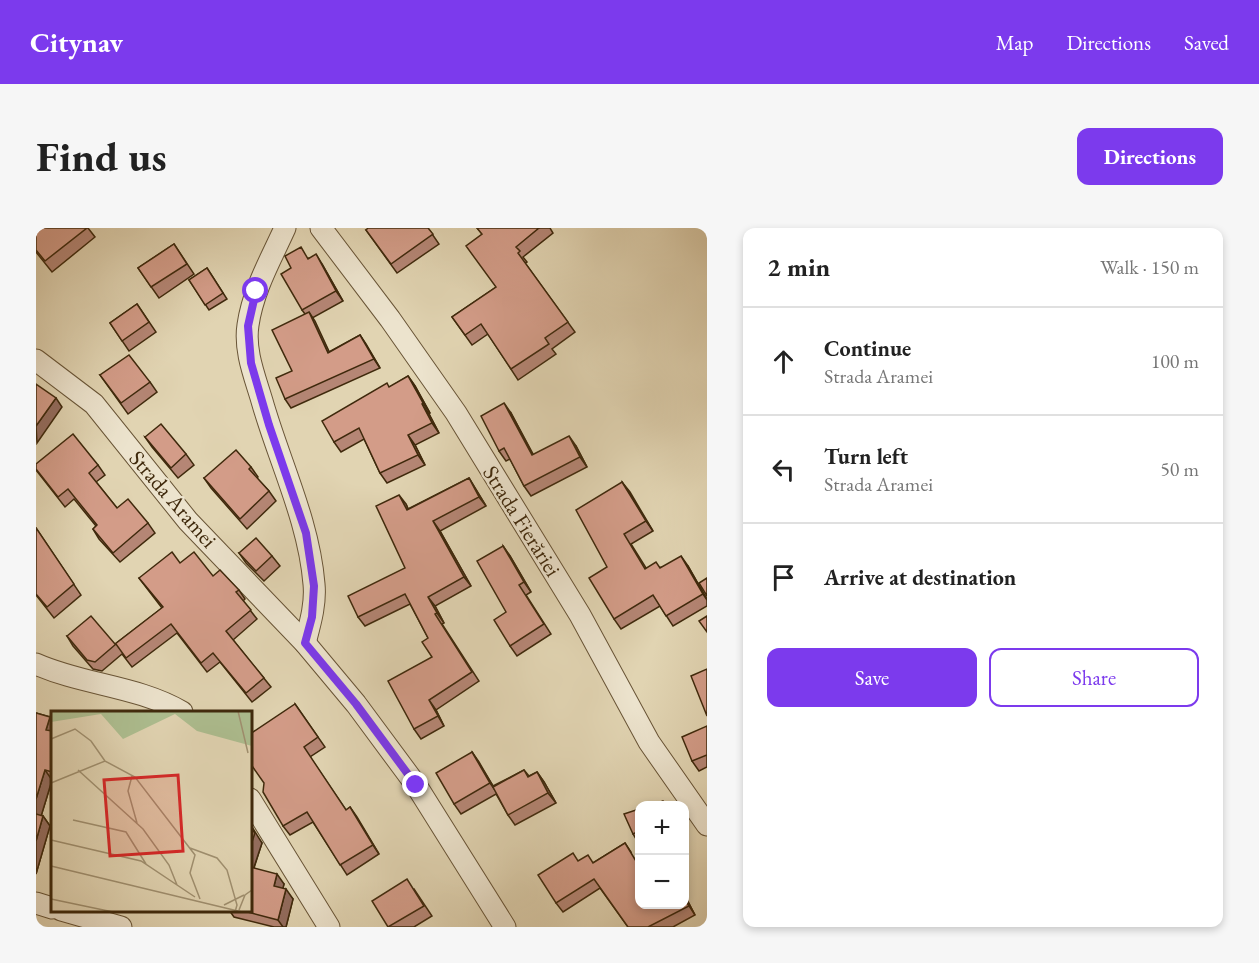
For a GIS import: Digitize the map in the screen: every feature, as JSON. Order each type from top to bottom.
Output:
[{"type":"street","points":[[285,228],[256,291],[248,326],[248,345],[269,425],[306,533],[314,586],[312,617],[305,643]]},
{"type":"street","name":"Strada Fierăriei","points":[[321,228],[456,413],[580,615],[649,741],[707,825]]},
{"type":"street","name":"Strada Aramei","points":[[36,360],[94,404],[188,521],[305,643],[356,704],[416,785],[505,927]]},
{"type":"street","points":[[36,664],[56,673],[163,701],[180,711]]},
{"type":"street","points":[[252,802],[329,927]]},
{"type":"street","points":[[36,903],[51,908]]},
{"type":"street","points":[[68,912],[121,927]]},
{"type":"building","points":[[36,228],[87,228],[45,261],[36,250]]},
{"type":"building","points":[[368,228],[428,228],[433,234],[391,264],[366,230]]},
{"type":"building","points":[[477,228],[539,228],[516,247],[568,322],[545,338],[549,344],[511,369],[481,324],[465,335],[452,317],[496,287],[466,246],[482,234]]},
{"type":"building","points":[[174,244],[187,264],[151,287],[138,268]]},
{"type":"building","points":[[301,247],[308,259],[316,254],[336,291],[302,310],[281,274],[291,268],[285,256]]},
{"type":"building","points":[[207,268],[223,293],[205,305],[189,280]]},
{"type":"building","points":[[137,304],[149,322],[122,341],[110,323]]},
{"type":"building","points":[[309,312],[328,353],[360,335],[374,359],[285,399],[276,378],[292,371],[272,330]]},
{"type":"building","points":[[129,355],[150,382],[121,403],[100,375]]},
{"type":"building","points":[[408,376],[432,423],[408,435],[418,455],[380,473],[359,428],[334,442],[322,421],[387,383],[389,387]]},
{"type":"building","points":[[36,384],[56,398],[36,426]]},
{"type":"building","points":[[504,403],[532,455],[569,436],[580,457],[524,486],[504,448],[499,451],[481,416]]},
{"type":"building","points":[[161,424],[186,454],[171,468],[145,437]]},
{"type":"building","points":[[73,434],[98,465],[89,473],[117,508],[128,499],[148,523],[113,553],[93,529],[97,525],[68,489],[58,497],[36,469],[36,464]]},
{"type":"building","points":[[236,450],[269,491],[240,519],[204,478]]},
{"type":"building","points":[[469,478],[479,497],[433,521],[464,577],[428,597],[437,613],[435,614],[472,672],[429,700],[438,716],[414,729],[388,681],[432,657],[422,642],[428,638],[405,594],[358,617],[348,596],[405,568],[376,506],[399,495],[407,510]]},
{"type":"building","points":[[622,482],[646,521],[624,534],[645,569],[656,562],[660,568],[681,556],[703,594],[666,616],[653,595],[614,619],[589,578],[607,567],[576,510]]},
{"type":"building","points":[[36,528],[74,584],[47,607],[36,594]]},
{"type":"building","points":[[256,538],[272,556],[256,571],[239,553]]},
{"type":"building","points":[[503,546],[524,582],[519,585],[544,624],[510,646],[494,620],[506,612],[477,561]]},
{"type":"building","points":[[172,552],[180,563],[194,552],[213,576],[220,570],[239,590],[236,592],[251,610],[226,631],[264,678],[246,693],[213,653],[201,663],[171,624],[126,658],[116,644],[95,662],[87,660],[67,636],[91,616],[115,644],[163,607],[139,578]]},
{"type":"building","points":[[707,578],[707,596],[699,583]]},
{"type":"building","points":[[707,616],[707,632],[699,621]]},
{"type":"building","points":[[707,669],[707,716],[691,676]]},
{"type":"building","points":[[295,704],[318,737],[304,747],[346,810],[350,807],[373,845],[340,865],[307,812],[283,826],[263,792],[264,783],[252,766],[252,733]]},
{"type":"building","points":[[36,713],[50,717],[46,730],[51,731],[51,772],[45,770],[36,799]]},
{"type":"building","points":[[707,726],[707,755],[692,761],[682,737]]},
{"type":"building","points":[[472,752],[490,783],[454,804],[436,773]]},
{"type":"building","points":[[524,770],[528,777],[537,772],[548,793],[508,815],[493,787]]},
{"type":"building","points":[[635,810],[635,833],[633,834],[624,814]]},
{"type":"building","points":[[36,814],[43,816],[36,841]]},
{"type":"building","points":[[625,843],[635,859],[635,909],[683,909],[648,927],[628,927],[594,879],[556,903],[538,875],[573,853],[578,861],[588,855],[593,863]]},
{"type":"building","points":[[252,868],[277,874],[274,886],[286,889],[278,920],[248,912],[252,912]]},
{"type":"building","points":[[407,879],[424,906],[388,927],[372,901]]},
{"type":"route","points":[[256,291],[248,326],[251,363],[269,425],[306,533],[314,586],[312,617],[305,643],[356,704],[416,785]]}]
